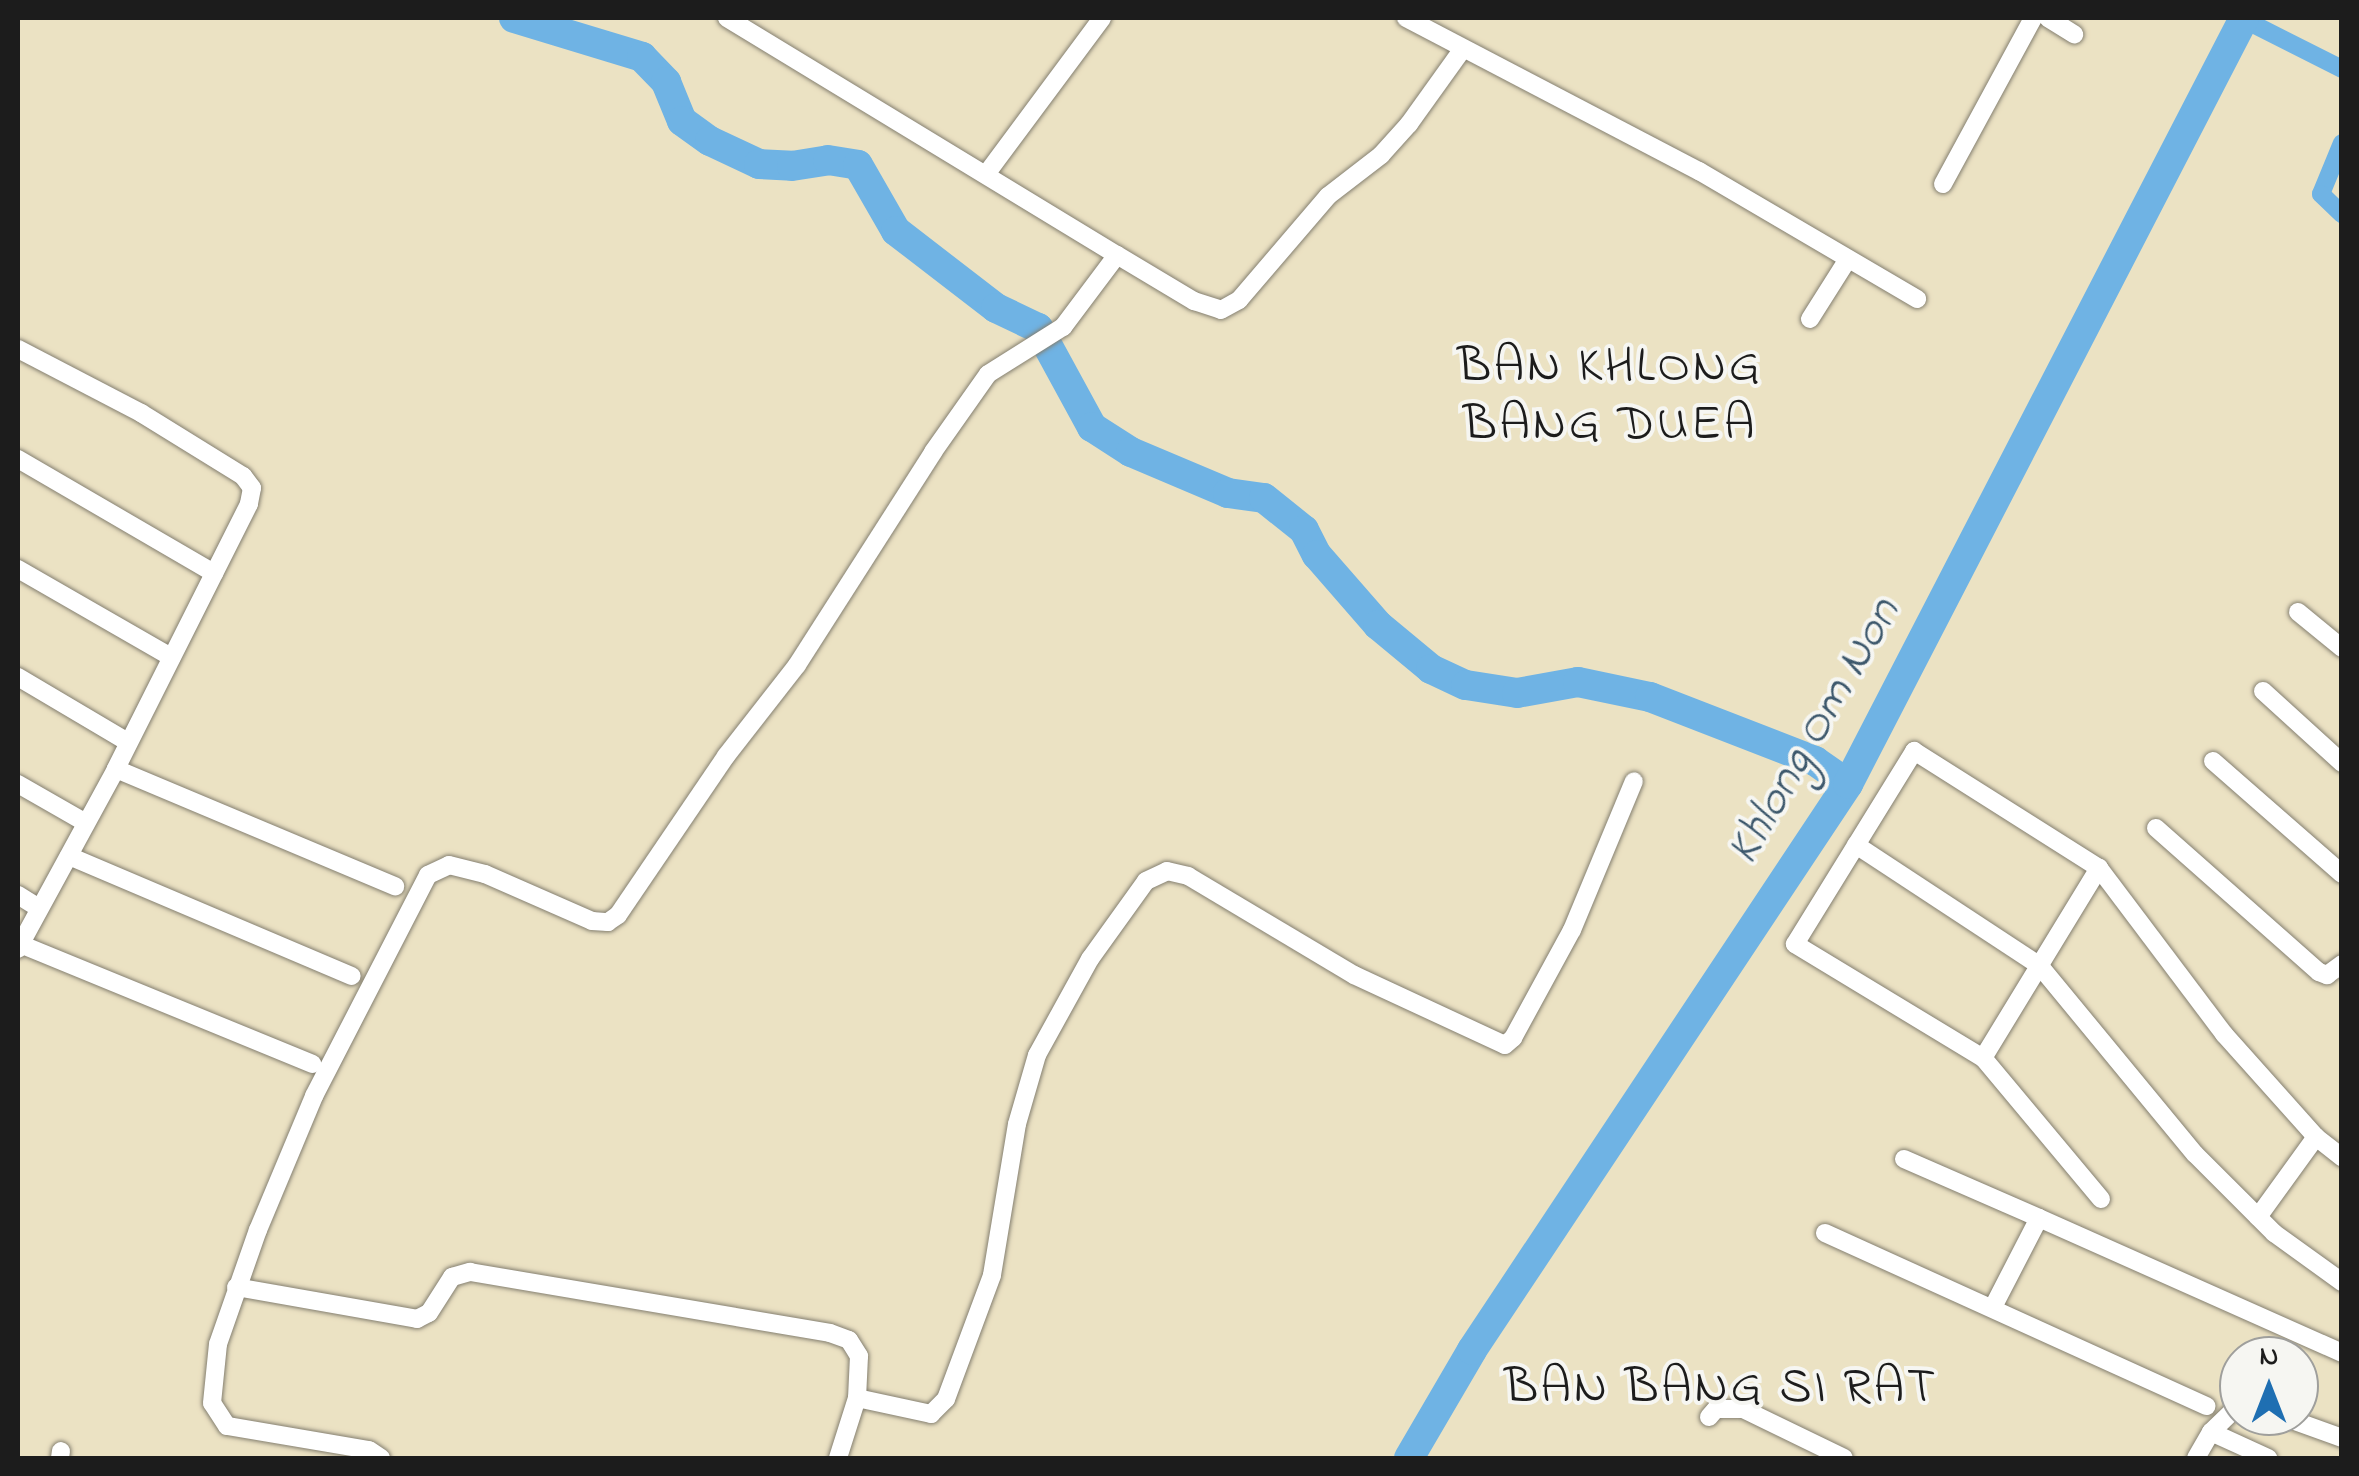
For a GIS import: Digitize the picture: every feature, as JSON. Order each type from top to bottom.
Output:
[{"type":"street","points":[[727,18],[1194,301],[1221,310],[1240,300],[1328,196],[1381,155],[1409,124],[1462,50]]},
{"type":"street","points":[[986,172],[1102,18]]},
{"type":"street","points":[[1406,18],[1699,170],[1918,299]]},
{"type":"street","points":[[1943,184],[2034,18]]},
{"type":"street","points":[[2048,18],[2074,34]]},
{"type":"street","points":[[381,1458],[369,1450],[227,1426],[212,1404],[218,1344],[236,1286],[314,1096],[428,875],[449,865],[485,874],[592,921],[608,922],[618,915],[726,756],[797,665],[933,452],[988,374],[1063,327],[1117,254]]},
{"type":"street","points":[[1810,320],[1848,258]]},
{"type":"street","points":[[18,348],[141,413],[243,476],[252,488],[249,504],[116,769],[19,946],[312,1064]]},
{"type":"street","points":[[18,458],[214,573]]},
{"type":"street","points":[[18,568],[171,657]]},
{"type":"street","points":[[2298,612],[2342,648]]},
{"type":"street","points":[[18,678],[128,742]]},
{"type":"street","points":[[2262,691],[2342,764]]},
{"type":"street","points":[[2100,1199],[1983,1058],[1795,944],[1914,751],[2099,868],[2224,1034],[2316,1138],[2342,1157]]},
{"type":"street","points":[[2212,761],[2342,874]]},
{"type":"street","points":[[116,769],[395,886]]},
{"type":"street","points":[[857,1398],[930,1414],[946,1399],[992,1275],[1016,1124],[1037,1055],[1090,959],[1146,881],[1167,871],[1188,876],[1354,975],[1505,1045],[1514,1038],[1572,930],[1634,780]]},
{"type":"street","points":[[18,784],[86,823]]},
{"type":"street","points":[[2156,828],[2319,972],[2326,975],[2342,964]]},
{"type":"street","points":[[1856,845],[2039,966],[2195,1154],[2258,1216],[2342,1282]]},
{"type":"street","points":[[69,856],[352,976]]},
{"type":"street","points":[[1983,1058],[2099,868]]},
{"type":"street","points":[[18,895],[39,908]]},
{"type":"street","points":[[2258,1216],[2316,1138]]},
{"type":"street","points":[[1904,1159],[2342,1353]]},
{"type":"street","points":[[1993,1307],[2039,1218]]},
{"type":"street","points":[[1825,1232],[2206,1406]]},
{"type":"street","points":[[236,1286],[417,1320],[429,1313],[452,1277],[470,1272],[830,1333],[849,1340],[860,1356],[857,1398],[838,1458]]},
{"type":"street","points":[[1708,1417],[1716,1409],[1742,1408],[1844,1458]]},
{"type":"street","points":[[2196,1458],[2219,1424]]},
{"type":"street","points":[[2211,1432],[2268,1458]]},
{"type":"waterway","points":[[514,18],[642,57],[666,82],[682,121],[710,141],[759,164],[792,166],[828,160],[858,165],[896,231],[996,308],[1038,328],[1092,427],[1131,452],[1228,493],[1264,498],[1304,530],[1317,555],[1378,625],[1431,669],[1466,685],[1517,693],[1578,682],[1650,697],[1815,761],[1848,784]]},
{"type":"waterway","name":"Khlong Om Non","points":[[1409,1458],[1472,1350],[1848,784],[2244,18]]},
{"type":"waterway","points":[[2243,19],[2342,69]]},
{"type":"waterway","points":[[2342,143],[2321,194],[2342,214]]},
{"type":"district","name":"BAN KHLONG BANG DUEA","points":[[1610,396]]},
{"type":"district","name":"BAN BANG SI RAT","points":[[1721,1389]]}]
